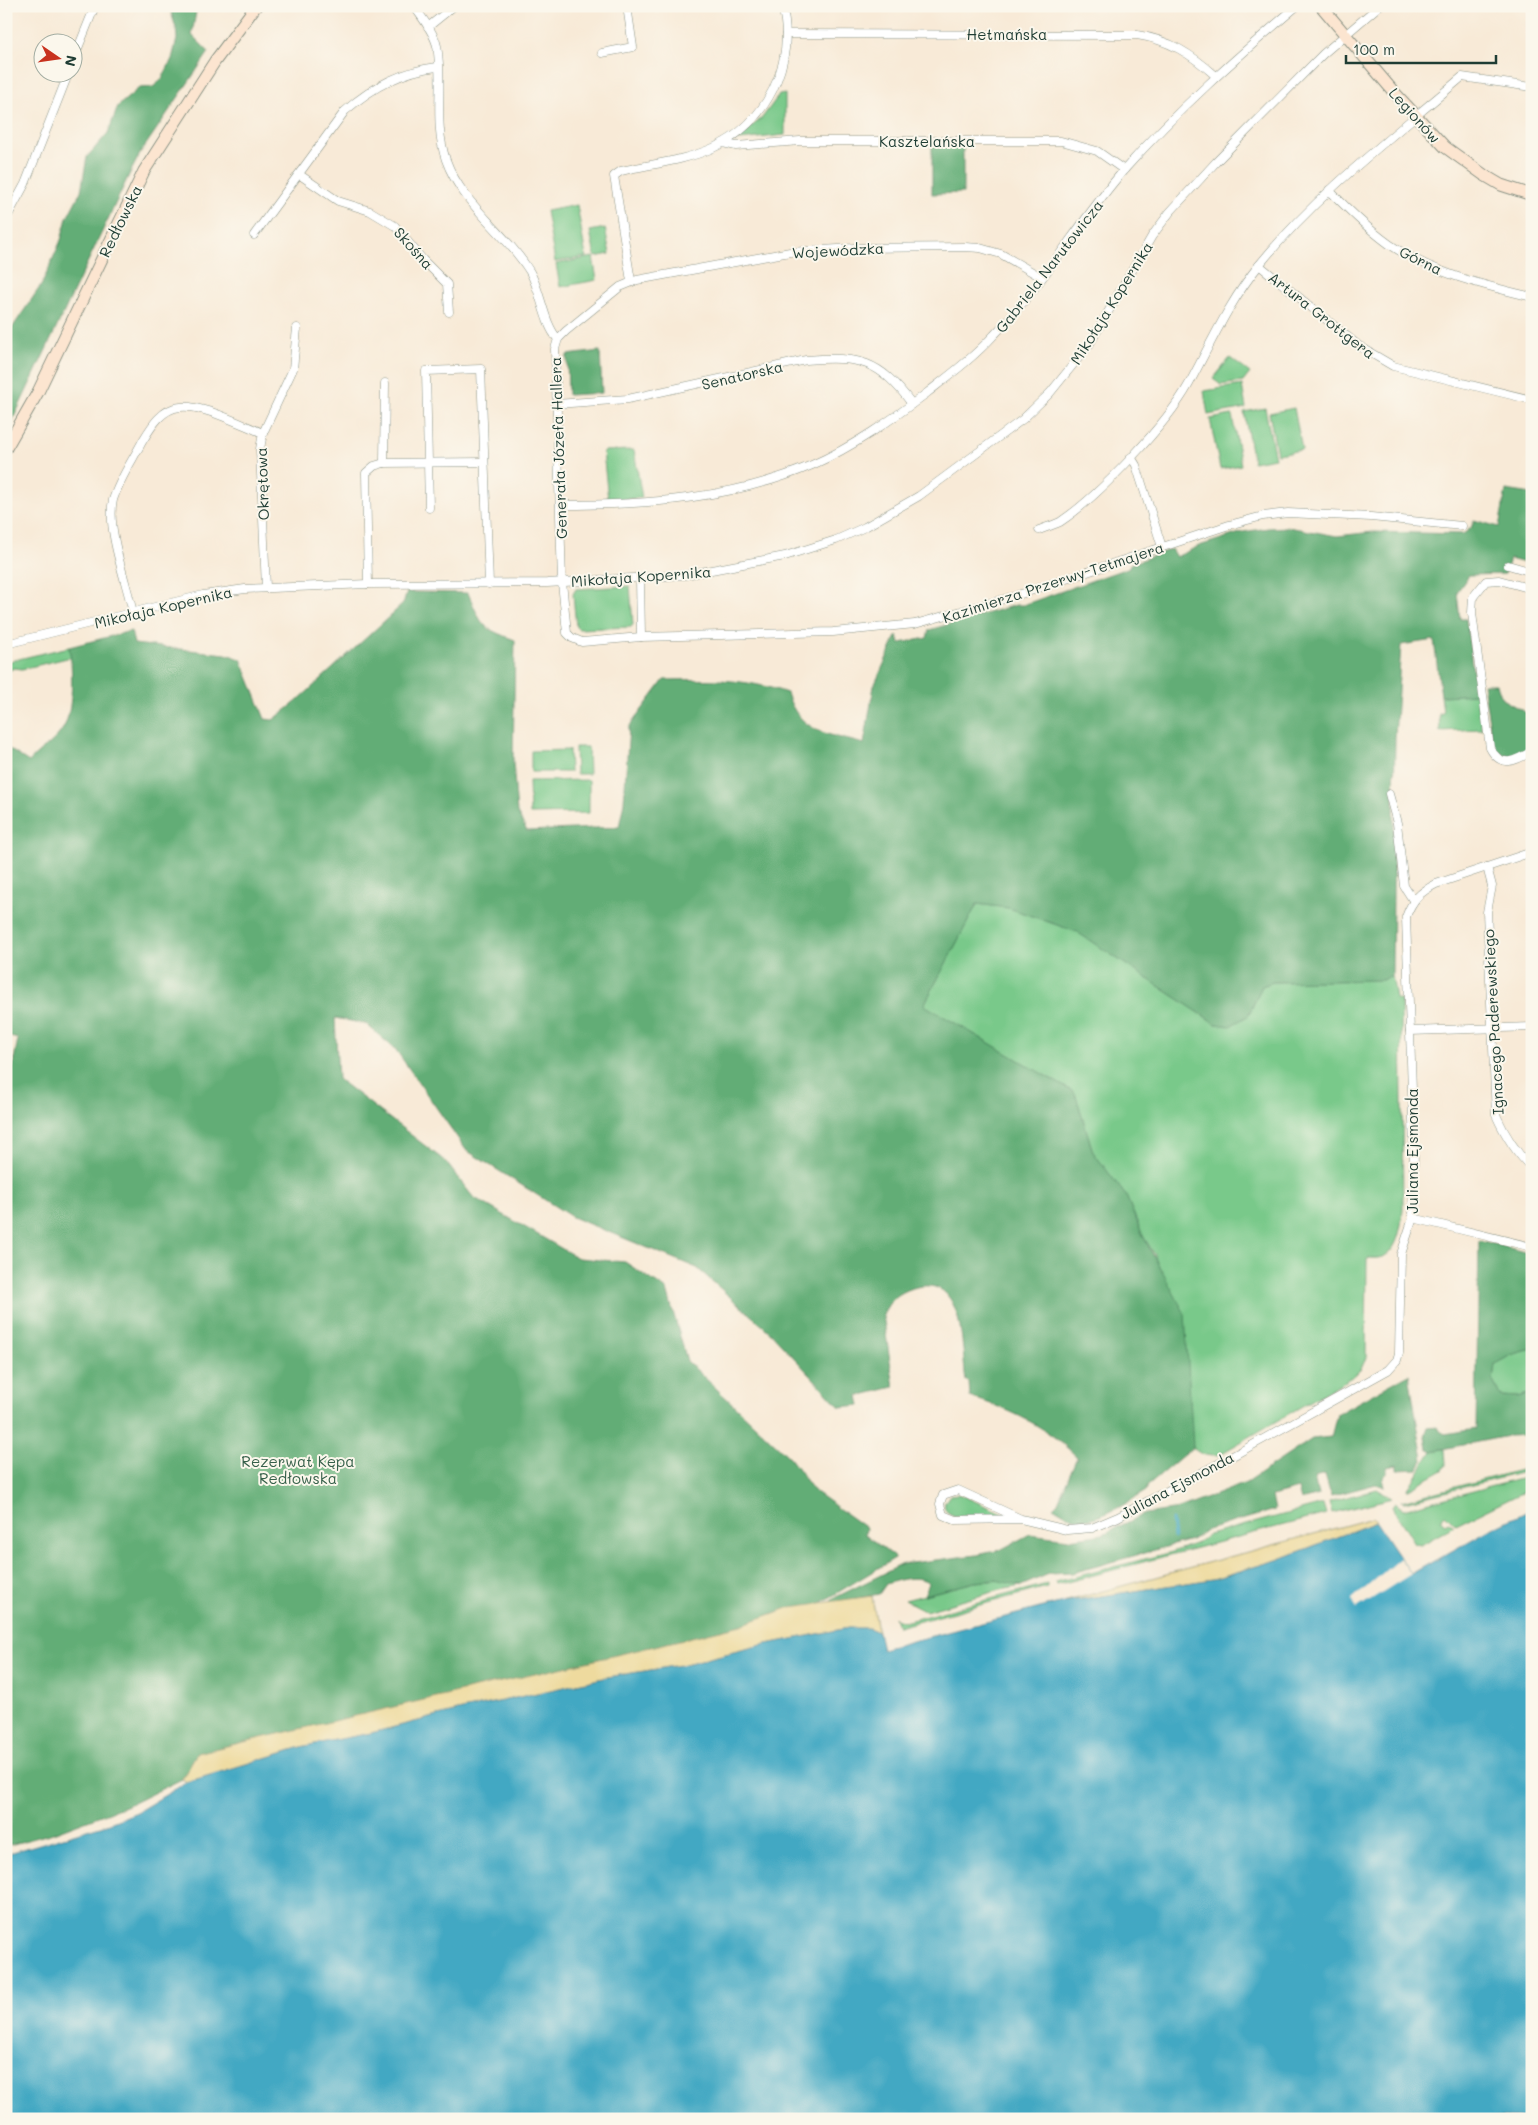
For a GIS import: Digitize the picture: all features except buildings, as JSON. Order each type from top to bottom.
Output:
[{"type":"street","points":[[82,38],[95,6]]},
{"type":"street","name":"Redłowska","points":[[6,448],[38,392],[144,171],[215,61],[256,6]]},
{"type":"street","points":[[414,6],[428,27],[437,46],[438,119],[441,142],[454,180],[462,192],[520,257],[532,274],[551,327],[558,339]]},
{"type":"street","points":[[428,27],[454,6]]},
{"type":"street","points":[[602,53],[633,47],[627,6]]},
{"type":"street","points":[[631,281],[614,176],[621,171],[696,154],[724,143],[750,121],[772,93],[784,56],[786,34],[782,6]]},
{"type":"street","name":"Gabriela Narutowicza","points":[[560,505],[617,505],[652,502],[694,497],[761,482],[812,465],[840,451],[912,404],[988,342],[1012,316],[1084,218],[1124,170],[1216,76],[1297,6]]},
{"type":"street","name":"Legionów","points":[[1321,6],[1445,147],[1466,164],[1501,185],[1532,195]]},
{"type":"street","name":"Mikołaja Kopernika","points":[[6,644],[203,595],[266,588],[368,584],[489,584],[640,578],[718,570],[786,556],[836,540],[903,507],[1023,419],[1050,393],[1089,345],[1152,236],[1170,212],[1258,120],[1345,35],[1379,6]]},
{"type":"street","name":"Hetmańska","points":[[786,34],[1137,35],[1165,40],[1176,45],[1193,56],[1216,76]]},
{"type":"street","points":[[254,235],[345,112],[362,96],[390,79],[438,67]]},
{"type":"street","points":[[1039,530],[1063,519],[1131,458],[1178,400],[1230,306],[1259,265],[1329,190],[1462,77],[1532,87]]},
{"type":"street","points":[[6,219],[31,171],[65,82]]},
{"type":"street","name":"Kasztelańska","points":[[724,143],[736,146],[800,141],[1061,140],[1096,151],[1124,170]]},
{"type":"street","name":"Skośna","points":[[300,175],[338,201],[370,211],[395,226],[423,260],[447,284],[449,312]]},
{"type":"street","name":"Górna","points":[[1329,190],[1372,232],[1407,255],[1461,278],[1532,298]]},
{"type":"street","name":"Wojewódzka","points":[[631,281],[790,252],[864,248],[980,248],[1018,262],[1041,277]]},
{"type":"street","name":"Artura Grottgera","points":[[1259,265],[1359,346],[1393,366],[1532,400]]},
{"type":"street","name":"Generała Józefa Hallera","points":[[562,582],[555,349],[558,339],[620,287],[631,281]]},
{"type":"street","name":"Okrętowa","points":[[266,588],[260,449],[263,433],[293,369],[297,328]]},
{"type":"street","name":"Senatorska","points":[[556,404],[628,399],[806,360],[826,359],[860,361],[873,365],[888,376],[912,404]]},
{"type":"street","points":[[429,508],[426,371],[481,369],[489,584]]},
{"type":"street","points":[[384,463],[385,383]]},
{"type":"street","points":[[133,613],[114,534],[112,510],[117,491],[154,422],[170,410],[185,407],[202,410],[263,433]]},
{"type":"street","points":[[1131,458],[1136,465],[1162,547]]},
{"type":"street","points":[[368,584],[366,473],[374,466],[384,463],[483,462]]},
{"type":"street","name":"Kazimierza Przerwy-Tetmajera","points":[[562,582],[567,633],[572,638],[582,642],[641,637],[833,632],[915,624],[970,610],[1229,525],[1279,514],[1371,517],[1462,526]]},
{"type":"street","points":[[1508,566],[1532,572]]},
{"type":"street","points":[[640,578],[641,637]]},
{"type":"street","points":[[1532,589],[1498,580],[1486,580],[1473,597],[1472,613],[1490,748],[1502,762],[1506,763],[1515,762],[1532,751]]},
{"type":"street","points":[[1389,794],[1397,823],[1404,886],[1413,900],[1422,891],[1436,884],[1532,852]]},
{"type":"street","name":"Ignacego Paderewskiego","points":[[1487,867],[1492,886],[1487,912],[1496,1115],[1503,1131],[1516,1151],[1532,1168]]},
{"type":"street","name":"Juliana Ejsmonda","points":[[1021,1519],[955,1520],[943,1515],[940,1504],[943,1495],[958,1490],[1021,1519],[1067,1530],[1079,1530],[1100,1524],[1220,1463],[1388,1370],[1397,1360],[1399,1353],[1401,1254],[1413,1218],[1414,1148],[1406,922],[1413,900]]},
{"type":"street","points":[[1410,1031],[1532,1027]]},
{"type":"street","points":[[1413,1218],[1532,1247]]},
{"type":"green space","points":[[169,6],[197,6],[192,35],[209,52],[141,152],[6,434],[6,337],[42,284],[61,240],[67,218],[81,191],[87,157],[108,133],[118,106],[139,88],[153,87],[162,79],[172,59],[177,39],[176,28]]},
{"type":"green space","points":[[785,94],[785,135],[740,140],[740,136],[762,118],[779,95]]},
{"type":"green space","points":[[932,146],[963,146],[963,193],[932,194]]},
{"type":"green space","points":[[577,205],[586,257],[555,262],[546,211]]},
{"type":"green space","points":[[605,228],[610,254],[595,257],[590,231]]},
{"type":"green space","points":[[593,257],[597,280],[560,287],[556,264]]},
{"type":"green space","points":[[600,351],[602,393],[568,395],[567,355]]},
{"type":"green space","points":[[1230,358],[1250,373],[1243,382],[1221,385],[1213,379]]},
{"type":"green space","points":[[1242,385],[1246,408],[1208,415],[1204,391]]},
{"type":"green space","points":[[1265,408],[1275,458],[1253,462],[1244,412]]},
{"type":"green space","points":[[1294,408],[1302,450],[1277,454],[1269,413]]},
{"type":"green space","points":[[1232,415],[1241,465],[1220,469],[1210,419]]},
{"type":"green space","points":[[634,450],[642,498],[608,500],[603,451]]},
{"type":"green space","name":"Rezerwat Kępa Redłowska","points":[[1506,490],[1532,494],[1532,565],[1510,559],[1505,574],[1469,575],[1457,592],[1460,619],[1466,619],[1476,694],[1441,696],[1434,640],[1401,645],[1395,737],[1392,975],[1382,980],[1273,982],[1262,986],[1248,1016],[1230,1026],[1216,1024],[1077,932],[1009,908],[977,904],[924,1005],[1075,1093],[1093,1152],[1126,1196],[1143,1236],[1185,1314],[1193,1447],[1148,1485],[1146,1491],[1105,1514],[1086,1519],[1074,1518],[1053,1507],[1058,1502],[1077,1457],[1053,1436],[1028,1420],[970,1397],[969,1382],[966,1381],[961,1333],[952,1302],[943,1291],[930,1286],[913,1288],[898,1295],[888,1305],[883,1315],[894,1387],[858,1396],[860,1405],[840,1407],[771,1333],[697,1268],[572,1217],[466,1150],[396,1050],[366,1024],[335,1018],[338,1079],[445,1161],[473,1197],[578,1258],[625,1262],[667,1290],[687,1361],[790,1458],[814,1491],[866,1528],[865,1534],[895,1558],[817,1605],[791,1607],[741,1625],[197,1753],[182,1779],[133,1803],[53,1833],[6,1846],[6,1100],[18,1039],[6,1036],[6,747],[29,762],[62,730],[66,723],[71,702],[72,677],[69,647],[131,631],[134,644],[226,654],[241,659],[265,719],[273,720],[296,702],[403,604],[407,592],[468,593],[484,624],[495,632],[515,640],[513,762],[517,813],[527,831],[619,827],[624,802],[629,727],[664,680],[726,680],[756,684],[787,693],[792,706],[807,724],[827,734],[864,744],[874,686],[897,635],[900,643],[927,638],[929,630],[1016,605],[1023,605],[1130,567],[1131,564],[1171,549],[1176,557],[1199,546],[1243,532],[1288,527],[1337,536],[1373,532],[1463,534],[1471,528],[1474,520],[1499,527]]},
{"type":"green space","points":[[630,586],[633,625],[631,627],[579,629],[576,627],[573,594],[576,589]]},
{"type":"green space","points":[[69,647],[71,657],[22,669],[14,668],[8,671],[6,662]]},
{"type":"green space","points":[[1483,684],[1497,684],[1502,699],[1532,716],[1532,747],[1519,755],[1507,757],[1493,747]]},
{"type":"green space","points":[[1476,694],[1482,729],[1440,731],[1439,714],[1443,713],[1441,696]]},
{"type":"green space","points":[[575,747],[588,747],[589,774],[576,774]]},
{"type":"green space","points":[[569,750],[570,772],[531,772],[531,751]]},
{"type":"green space","points":[[589,780],[589,813],[530,814],[529,781]]},
{"type":"green space","points":[[977,904],[1009,908],[1077,932],[1216,1024],[1248,1016],[1262,986],[1273,982],[1382,980],[1392,975],[1396,999],[1401,1000],[1403,1210],[1398,1236],[1393,1248],[1383,1257],[1367,1258],[1366,1358],[1361,1369],[1355,1375],[1217,1456],[1198,1452],[1193,1447],[1155,1255],[1143,1236],[1126,1196],[1093,1152],[1075,1093],[924,1005]]},
{"type":"green space","points":[[1479,1240],[1532,1254],[1532,1349],[1511,1355],[1495,1364],[1493,1380],[1500,1396],[1517,1397],[1532,1393],[1532,1435],[1508,1436],[1432,1451],[1427,1448],[1425,1436],[1428,1428],[1438,1427],[1445,1434],[1476,1429]]},
{"type":"green space","points":[[1532,1349],[1532,1393],[1517,1397],[1500,1396],[1493,1380],[1495,1364],[1511,1355]]},
{"type":"green space","points":[[1409,1374],[1423,1460],[1418,1469],[1397,1470],[1397,1465],[1387,1467],[1387,1473],[1383,1478],[1385,1487],[1376,1484],[1331,1496],[1325,1475],[1314,1478],[1318,1495],[1301,1500],[1298,1489],[1272,1496],[1275,1510],[1207,1530],[1191,1540],[1072,1573],[1049,1574],[1021,1586],[996,1580],[975,1582],[924,1595],[929,1583],[914,1578],[886,1584],[879,1594],[830,1603],[832,1599],[903,1564],[977,1555],[1000,1550],[1030,1534],[1069,1539],[1103,1534],[1145,1514],[1179,1509],[1246,1483],[1312,1439],[1331,1437],[1337,1414]]},
{"type":"green space","points":[[1445,1449],[1446,1465],[1443,1470],[1407,1490],[1432,1451]]},
{"type":"green space","points":[[1532,1467],[1532,1470],[1404,1502],[1401,1501]]},
{"type":"green space","points":[[1532,1476],[1532,1488],[1456,1525],[1445,1514],[1440,1520],[1445,1524],[1448,1522],[1454,1526],[1421,1545],[1415,1544],[1392,1507],[1395,1503],[1403,1509]]},
{"type":"green space","points":[[1377,1489],[1392,1498],[1332,1513],[1329,1502]]},
{"type":"green space","points":[[958,1494],[1002,1513],[1002,1515],[952,1515],[945,1509],[945,1502],[950,1495]]},
{"type":"green space","points":[[1323,1504],[1326,1514],[1056,1585],[1055,1582],[1172,1552],[1194,1544],[1209,1535]]},
{"type":"green space","points":[[1005,1580],[1021,1586],[926,1611],[905,1600],[975,1582]]},
{"type":"green space","points":[[1047,1584],[1047,1587],[898,1627],[895,1617],[904,1622]]},
{"type":"sand","points":[[1373,1518],[1376,1522],[1277,1560],[1213,1579],[1063,1602]]},
{"type":"sand","points":[[872,1596],[878,1632],[869,1628],[848,1628],[762,1645],[681,1665],[608,1677],[371,1733],[305,1746],[187,1782],[182,1779],[197,1753],[741,1625],[791,1607]]},
{"type":"water","points":[[1532,1509],[1532,2119],[6,2119],[6,1854],[107,1824],[137,1812],[187,1782],[305,1746],[371,1733],[608,1677],[681,1665],[762,1645],[848,1628],[869,1628],[878,1632],[882,1649],[1063,1602],[1213,1579],[1277,1560],[1376,1522],[1411,1574],[1487,1531]]},
{"type":"pier","points":[[1400,1558],[1411,1574],[1357,1608],[1352,1600]]},
{"type":"waterway","points":[[1172,1520],[1174,1538]]}]
